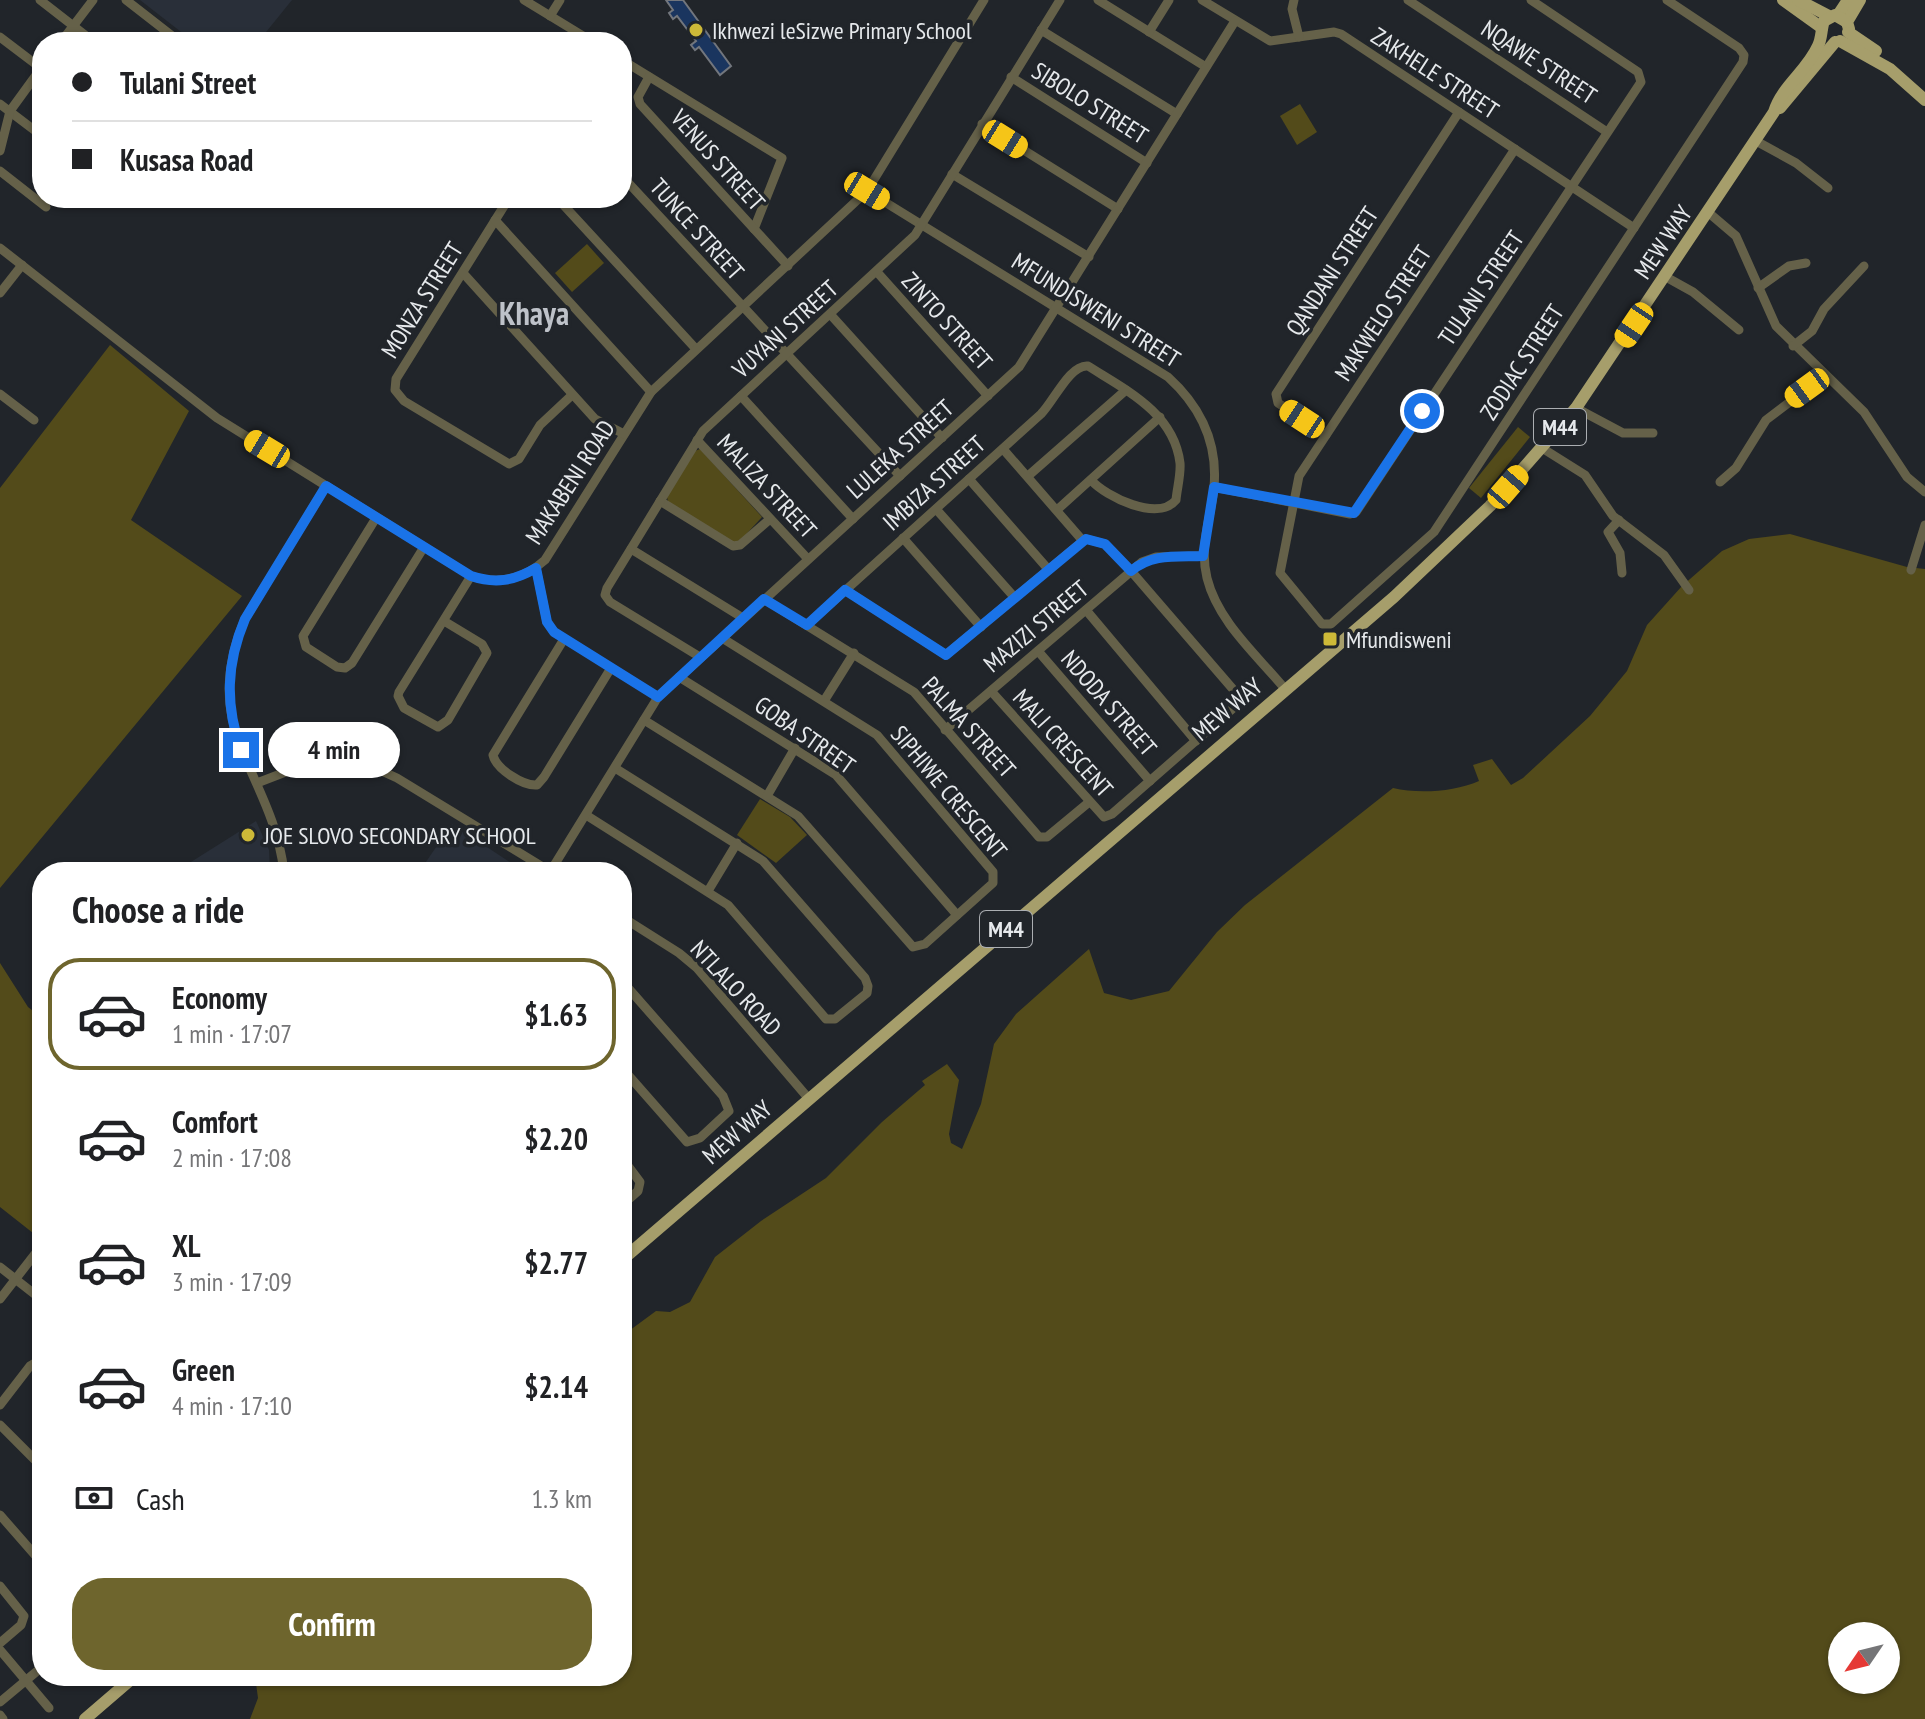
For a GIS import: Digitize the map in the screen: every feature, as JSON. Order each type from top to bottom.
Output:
[{"type":"main road","points":[[1783,0],[1896,65],[1925,91]]},
{"type":"main road","points":[[1798,0],[1890,69],[1925,100]]},
{"type":"main road","name":"MEW WAY","points":[[632,1251],[1394,597],[1456,540],[1576,408],[1774,112],[1807,79],[1848,0]]},
{"type":"main road","name":"MEW WAY","points":[[1835,28],[1860,0]]},
{"type":"main road","points":[[85,1719],[123,1686]]},
{"type":"street","points":[[40,0],[82,32]]},
{"type":"street","points":[[69,32],[93,0]]},
{"type":"street","points":[[126,0],[167,32]]},
{"type":"street","points":[[524,0],[576,32]]},
{"type":"street","points":[[550,16],[560,0]]},
{"type":"street","name":"MAKABENI ROAD","points":[[0,248],[217,418],[376,518],[471,576],[497,581],[524,575],[536,568],[552,550],[651,392],[867,191],[984,0]]},
{"type":"street","name":"VUYANI STREET","points":[[700,657],[607,598],[607,588],[703,431],[909,243],[1060,0]]},
{"type":"street","points":[[1098,0],[1206,67]]},
{"type":"street","points":[[1149,32],[1169,0]]},
{"type":"street","name":"ZAKHELE STREET","points":[[1202,0],[1270,41],[1334,32],[1341,34],[1634,228]]},
{"type":"street","points":[[1294,0],[1292,9],[1299,37]]},
{"type":"street","name":"NQAWE STREET","points":[[1408,0],[1607,132]]},
{"type":"street","name":"TULANI STREET","points":[[1214,487],[1293,504],[1350,514],[1356,512],[1641,82],[1640,74],[1531,0]]},
{"type":"street","name":"ZODIAC STREET","points":[[1293,504],[1280,573],[1320,623],[1329,625],[1434,532],[1744,59],[1739,48],[1667,0]]},
{"type":"street","name":"LULEKA STREET","points":[[556,862],[658,697],[1021,364],[1235,21]]},
{"type":"street","points":[[1041,30],[1177,114]]},
{"type":"street","points":[[0,37],[32,61]]},
{"type":"street","points":[[632,66],[782,158],[754,229]]},
{"type":"street","name":"VENUS STREET","points":[[649,77],[638,97],[640,104],[788,266]]},
{"type":"street","name":"SIBOLO STREET","points":[[1011,77],[1147,163]]},
{"type":"street","points":[[0,151],[10,111],[32,81]]},
{"type":"street","points":[[0,104],[32,128]]},
{"type":"street","name":"QANDANI STREET","points":[[1326,435],[1278,403],[1276,394],[1459,112]]},
{"type":"street","points":[[982,124],[1118,209]]},
{"type":"street","points":[[1756,141],[1807,170],[1828,188]]},
{"type":"street","name":"MAKWELO STREET","points":[[1293,504],[1299,476],[1515,149]]},
{"type":"street","points":[[0,171],[32,196]]},
{"type":"street","points":[[952,174],[1089,257]]},
{"type":"street","name":"TUNCE STREET","points":[[632,187],[900,476]]},
{"type":"street","name":"MFUNDISWENI STREET","points":[[867,191],[1168,377],[1186,393],[1209,432],[1214,461],[1214,487],[1203,556],[1207,580],[1223,615],[1285,689]]},
{"type":"street","name":"MONZA STREET","points":[[503,208],[396,379],[395,390],[398,396],[509,464],[519,459],[540,425],[572,395]]},
{"type":"street","points":[[566,208],[696,349]]},
{"type":"street","points":[[1709,213],[1736,236],[1776,326],[1793,346],[1864,412],[1907,477],[1925,492]]},
{"type":"street","points":[[495,220],[651,392]]},
{"type":"street","points":[[1758,288],[1789,266],[1806,263]]},
{"type":"street","points":[[0,293],[22,265]]},
{"type":"street","points":[[1793,346],[1812,331],[1824,309],[1864,266]]},
{"type":"street","name":"ZINTO STREET","points":[[877,272],[988,396]]},
{"type":"street","points":[[463,273],[595,419],[624,434]]},
{"type":"street","points":[[1666,277],[1693,292],[1739,330]]},
{"type":"street","points":[[830,314],[942,438]]},
{"type":"street","name":"IMBIZA STREET","points":[[807,625],[1003,449],[1054,400],[1073,370],[1080,365],[1088,366],[1126,390]]},
{"type":"street","points":[[1720,482],[1736,468],[1766,420],[1824,376]]},
{"type":"street","points":[[1028,476],[1126,390],[1160,417],[1170,431],[1180,463],[1176,500],[1166,508],[1142,508],[1101,491],[1091,480]]},
{"type":"street","points":[[0,394],[34,420]]},
{"type":"street","points":[[741,396],[853,519]]},
{"type":"street","points":[[1576,408],[1623,433],[1653,433]]},
{"type":"street","points":[[1058,509],[1160,417]]},
{"type":"street","name":"MALIZA STREET","points":[[697,440],[808,559]]},
{"type":"street","points":[[1542,448],[1585,475],[1609,511],[1664,555],[1689,590]]},
{"type":"street","name":"MALI CRESCENT","points":[[991,691],[1088,803],[1100,815],[1107,816],[1239,703],[1238,695],[1131,571],[1105,544],[1083,541],[1003,449]]},
{"type":"street","points":[[969,479],[1048,569]]},
{"type":"street","points":[[282,862],[277,834],[241,750],[230,715],[228,695],[232,658],[245,619],[326,486]]},
{"type":"street","points":[[660,501],[733,546],[740,545],[770,519]]},
{"type":"street","points":[[936,509],[1015,598]]},
{"type":"street","points":[[376,518],[303,636],[306,647],[337,667],[345,668],[352,663],[424,547]]},
{"type":"street","points":[[1619,520],[1608,532],[1620,553],[1622,573]]},
{"type":"street","points":[[1911,570],[1925,525]]},
{"type":"street","points":[[903,538],[981,627]]},
{"type":"street","points":[[845,590],[946,655],[1083,541]]},
{"type":"street","points":[[631,549],[743,618]]},
{"type":"street","name":"MAZIZI STREET","points":[[945,730],[1142,562],[1156,557],[1203,556]]},
{"type":"street","points":[[536,568],[547,622],[564,639],[658,697]]},
{"type":"street","points":[[444,621],[482,644],[487,653],[448,720],[438,727],[404,708],[398,696],[471,576]]},
{"type":"street","name":"PALMA STREET","points":[[764,599],[908,688],[1039,837],[1047,837],[1088,803]]},
{"type":"street","points":[[1086,610],[1196,741]]},
{"type":"street","name":"SIPHIWE CRESCENT","points":[[644,720],[803,820],[913,947],[925,944],[993,883],[993,872],[877,735],[722,638]]},
{"type":"street","points":[[564,639],[493,755],[497,765],[529,785],[537,785],[544,777],[611,668]]},
{"type":"street","name":"NDODA STREET","points":[[1038,651],[1150,781]]},
{"type":"street","points":[[824,701],[854,653]]},
{"type":"street","name":"GOBA STREET","points":[[679,677],[836,775],[957,915]]},
{"type":"street","points":[[767,796],[795,748]]},
{"type":"street","points":[[257,783],[314,761],[364,763],[397,778],[534,862]]},
{"type":"street","points":[[586,815],[728,905],[826,1019],[835,1019],[867,993],[865,978],[763,861],[615,768]]},
{"type":"street","points":[[708,891],[737,843]]},
{"type":"street","name":"NTLALO ROAD","points":[[632,923],[697,968],[809,1099]]},
{"type":"street","points":[[632,992],[723,1096],[729,1111],[700,1138],[687,1142],[632,1079]]},
{"type":"street","points":[[632,1171],[640,1182],[638,1191],[632,1196]]},
{"type":"street","points":[[0,1299],[32,1258]]},
{"type":"street","points":[[0,1267],[32,1292]]},
{"type":"street","points":[[0,1405],[32,1365]]},
{"type":"street","points":[[0,1425],[32,1455]]},
{"type":"street","points":[[0,1515],[32,1552]]},
{"type":"street","points":[[0,1586],[24,1616],[21,1625],[0,1643]]},
{"type":"street","points":[[0,1650],[49,1708]]},
{"type":"street","points":[[0,1702],[32,1675]]},
{"type":"shaded area","points":[[140,0],[292,0],[266,32],[181,32]]},
{"type":"shaded area","points":[[1300,104],[1317,132],[1297,145],[1280,116]]},
{"type":"shaded area","points":[[587,244],[604,263],[572,292],[555,273]]},
{"type":"shaded area","points":[[110,345],[189,411],[131,520],[242,596],[0,888],[0,488]]},
{"type":"shaded area","points":[[1518,427],[1530,437],[1481,498],[1469,488]]},
{"type":"shaded area","points":[[700,449],[762,517],[740,541],[734,543],[668,502],[667,497],[695,451]]},
{"type":"shaded area","points":[[1790,534],[1907,567],[1925,569],[1925,1719],[250,1719],[258,1698],[256,1686],[632,1686],[632,1329],[656,1311],[670,1312],[690,1302],[715,1257],[761,1221],[826,1178],[882,1122],[925,1085],[922,1081],[947,1064],[959,1080],[949,1134],[951,1143],[962,1149],[981,1104],[994,1044],[1016,1014],[1089,949],[1104,993],[1131,1000],[1169,991],[1217,932],[1245,905],[1393,788],[1436,791],[1459,788],[1479,781],[1473,765],[1492,759],[1511,785],[1523,778],[1590,716],[1627,671],[1647,625],[1682,586],[1722,551],[1749,539]]},
{"type":"shaded area","points":[[760,799],[790,817],[807,835],[776,863],[737,835]]},
{"type":"shaded area","name":"JOE SLOVO SECONDARY SCHOOL","points":[[256,821],[269,850],[270,862],[191,862]]},
{"type":"shaded area","points":[[452,824],[510,862],[426,862]]},
{"type":"shaded area","points":[[0,963],[32,1010],[32,1232],[0,1207]]},
{"type":"building","name":"Ikhwezi leSizwe Primary School","points":[[666,0],[683,0],[731,66],[720,75],[699,47],[695,50],[691,45],[696,41],[677,16],[673,19],[669,13],[673,10]]},
{"type":"place","name":"Ikhwezi leSizwe Primary School","points":[[696,30]]},
{"type":"place","name":"Mfundisweni","points":[[1330,639]]},
{"type":"place","name":"JOE SLOVO SECONDARY SCHOOL","points":[[248,835]]},
{"type":"district","name":"Khaya","points":[[534,313]]},
{"type":"route","points":[[241,750],[230,715],[228,695],[237,638],[245,619],[326,486],[471,576],[497,581],[524,575],[536,568],[547,622],[554,632],[658,697],[764,599],[807,625],[845,590],[946,655],[1086,539],[1105,544],[1131,571],[1142,562],[1156,557],[1203,556],[1214,487],[1354,513],[1422,411]]}]
